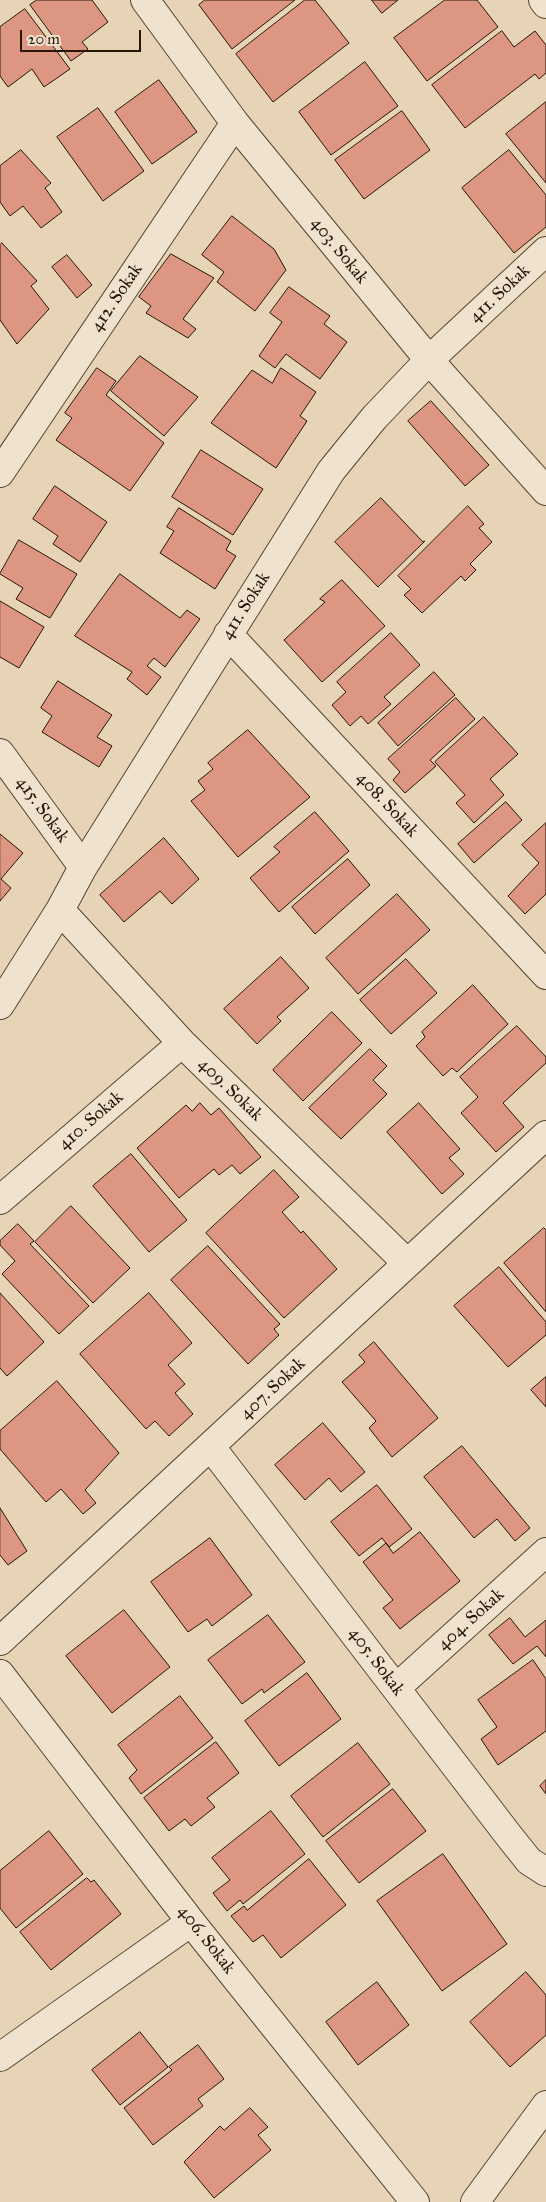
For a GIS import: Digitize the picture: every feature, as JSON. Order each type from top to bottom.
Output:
[{"type":"street","name":"403. Sokak","points":[[145,0],[235,123],[429,360],[546,491]]},
{"type":"street","points":[[543,0],[546,4]]},
{"type":"street","name":"412. Sokak","points":[[0,473],[235,123]]},
{"type":"street","name":"411. Sokak","points":[[0,1005],[60,910],[83,867],[331,471],[374,418],[429,360],[546,251]]},
{"type":"street","name":"408. Sokak","points":[[228,634],[546,975]]},
{"type":"street","name":"415. Sokak","points":[[0,753],[83,867]]},
{"type":"street","name":"409. Sokak","points":[[60,910],[182,1043],[407,1263]]},
{"type":"street","name":"410. Sokak","points":[[0,1200],[182,1043]]},
{"type":"street","name":"407. Sokak","points":[[0,1641],[546,1135]]},
{"type":"street","name":"405. Sokak","points":[[211,1447],[524,1855],[529,1861],[546,1872]]},
{"type":"street","name":"404. Sokak","points":[[396,1688],[546,1552]]},
{"type":"street","name":"406. Sokak","points":[[0,1674],[191,1922],[415,2202]]},
{"type":"street","points":[[0,2057],[191,1922]]},
{"type":"street","points":[[475,2202],[546,2105]]},
{"type":"building","points":[[37,0],[92,0],[108,22],[82,42],[88,49],[71,61],[30,5]]},
{"type":"building","points":[[205,0],[295,0],[232,49],[199,5]]},
{"type":"building","points":[[305,0],[315,0],[349,43],[273,102],[236,54]]},
{"type":"building","points":[[372,0],[398,0],[382,13]]},
{"type":"building","points":[[445,0],[477,0],[498,27],[427,81],[394,38]]},
{"type":"building","points":[[25,9],[70,69],[44,87],[32,69],[8,87],[0,76],[0,27]]},
{"type":"building","points":[[502,31],[514,47],[535,31],[546,45],[546,73],[539,79],[535,74],[465,128],[432,85]]},
{"type":"building","points":[[365,62],[398,106],[331,155],[299,112]]},
{"type":"building","points":[[159,80],[197,132],[152,164],[115,112]]},
{"type":"building","points":[[546,102],[546,183],[506,134]]},
{"type":"building","points":[[98,108],[144,171],[103,201],[57,137]]},
{"type":"building","points":[[402,111],[430,150],[364,199],[335,160]]},
{"type":"building","points":[[21,150],[51,183],[45,188],[62,212],[41,228],[23,206],[10,216],[0,202],[0,166]]},
{"type":"building","points":[[509,150],[546,195],[546,227],[514,253],[462,188]]},
{"type":"building","points":[[232,216],[274,249],[286,270],[255,311],[217,282],[224,272],[202,255]]},
{"type":"building","points":[[2,243],[37,281],[31,286],[49,309],[17,344],[0,320],[0,245]]},
{"type":"building","points":[[171,254],[214,278],[183,319],[196,329],[188,338],[146,313],[151,306],[139,297]]},
{"type":"building","points":[[67,255],[92,285],[77,298],[52,267]]},
{"type":"building","points":[[289,287],[330,316],[324,324],[347,342],[320,379],[286,354],[275,368],[259,356],[282,322],[270,313]]},
{"type":"building","points":[[140,356],[198,397],[164,436],[111,391]]},
{"type":"building","points":[[97,368],[116,381],[106,395],[164,443],[130,491],[56,440],[72,418],[65,413]]},
{"type":"building","points":[[281,368],[316,392],[300,416],[307,421],[276,468],[211,423],[252,370],[272,383]]},
{"type":"building","points":[[431,401],[489,465],[465,486],[408,421]]},
{"type":"building","points":[[201,450],[263,489],[233,535],[172,497]]},
{"type":"building","points":[[55,486],[107,522],[80,562],[53,544],[58,536],[33,519]]},
{"type":"building","points":[[381,498],[423,542],[425,541],[378,587],[335,542]]},
{"type":"building","points":[[468,506],[484,524],[479,528],[492,542],[470,564],[476,570],[465,581],[461,576],[422,613],[404,595],[411,589],[398,576]]},
{"type":"building","points":[[179,508],[231,541],[226,550],[236,556],[215,589],[160,553],[174,531],[167,527]]},
{"type":"building","points":[[19,540],[77,574],[50,618],[16,599],[23,588],[0,574]]},
{"type":"building","points":[[120,574],[180,618],[187,610],[200,619],[165,667],[154,658],[147,666],[161,677],[147,695],[127,679],[132,672],[75,636]]},
{"type":"building","points":[[342,580],[385,626],[322,682],[284,640],[325,602],[320,599]]},
{"type":"building","points":[[0,601],[44,627],[19,668],[0,657]]},
{"type":"building","points":[[391,633],[420,665],[384,697],[391,704],[368,724],[361,716],[350,726],[332,705],[346,692],[337,682]]},
{"type":"building","points":[[434,672],[455,695],[398,746],[378,723]]},
{"type":"building","points":[[58,681],[112,715],[97,737],[112,746],[99,767],[42,732],[52,716],[41,708]]},
{"type":"building","points":[[456,698],[475,719],[430,760],[436,766],[405,793],[393,780],[400,772],[388,759]]},
{"type":"building","points":[[484,717],[518,754],[490,779],[504,795],[474,823],[456,803],[465,795],[435,762]]},
{"type":"building","points":[[248,730],[310,797],[238,857],[191,801],[205,790],[198,781],[213,769],[208,763]]},
{"type":"building","points":[[506,802],[522,820],[474,863],[458,844]]},
{"type":"building","points":[[315,812],[349,851],[279,912],[250,878],[280,852],[274,847]]},
{"type":"building","points":[[546,823],[546,894],[525,914],[508,896],[539,863],[522,845]]},
{"type":"building","points":[[0,834],[23,853],[1,879],[11,888],[0,901]]},
{"type":"building","points":[[164,838],[199,879],[172,904],[160,891],[124,922],[100,895]]},
{"type":"building","points":[[348,859],[370,885],[315,934],[292,907]]},
{"type":"building","points":[[397,894],[430,930],[358,994],[326,958]]},
{"type":"building","points":[[281,957],[309,988],[277,1017],[281,1021],[257,1044],[224,1009]]},
{"type":"building","points":[[406,959],[437,993],[391,1034],[360,1000]]},
{"type":"building","points":[[473,985],[508,1024],[457,1072],[452,1068],[443,1076],[416,1046],[425,1037],[422,1032]]},
{"type":"building","points":[[332,1012],[362,1043],[303,1101],[273,1070]]},
{"type":"building","points":[[517,1026],[546,1057],[546,1063],[503,1103],[524,1127],[496,1152],[461,1113],[478,1097],[460,1077]]},
{"type":"building","points":[[370,1049],[387,1066],[373,1080],[387,1094],[341,1139],[309,1108]]},
{"type":"building","points":[[200,1103],[211,1115],[219,1108],[261,1157],[240,1174],[232,1165],[219,1175],[214,1169],[179,1198],[137,1148],[186,1105],[192,1111]]},
{"type":"building","points":[[419,1103],[460,1149],[449,1158],[464,1174],[442,1194],[387,1132]]},
{"type":"building","points":[[131,1154],[187,1220],[149,1252],[93,1186]]},
{"type":"building","points":[[274,1170],[299,1197],[282,1212],[301,1233],[303,1231],[337,1269],[284,1318],[206,1233]]},
{"type":"building","points":[[71,1206],[130,1268],[93,1303],[35,1242]]},
{"type":"building","points":[[18,1224],[34,1241],[30,1244],[89,1306],[59,1334],[2,1274],[15,1261],[0,1245],[0,1241]]},
{"type":"building","points":[[544,1228],[546,1230],[546,1312],[504,1263]]},
{"type":"building","points":[[208,1246],[280,1324],[274,1329],[279,1335],[248,1364],[171,1280]]},
{"type":"building","points":[[499,1267],[546,1322],[546,1335],[508,1367],[454,1306]]},
{"type":"building","points":[[0,1293],[44,1342],[7,1376],[0,1368]]},
{"type":"building","points":[[149,1293],[192,1343],[168,1365],[185,1384],[175,1393],[193,1414],[169,1436],[155,1421],[146,1429],[80,1354]]},
{"type":"building","points":[[374,1342],[438,1418],[392,1457],[369,1428],[376,1421],[342,1382],[365,1362],[359,1355]]},
{"type":"building","points":[[546,1377],[546,1407],[531,1390]]},
{"type":"building","points":[[57,1381],[119,1453],[85,1490],[96,1503],[83,1514],[61,1489],[46,1502],[0,1449],[0,1431]]},
{"type":"building","points":[[323,1423],[365,1472],[341,1492],[329,1478],[305,1500],[275,1465]]},
{"type":"building","points":[[462,1446],[530,1528],[515,1541],[497,1519],[474,1538],[424,1477]]},
{"type":"building","points":[[377,1485],[412,1529],[389,1547],[382,1538],[359,1556],[331,1522]]},
{"type":"building","points":[[0,1508],[27,1551],[8,1565],[0,1555]]},
{"type":"building","points":[[420,1532],[460,1581],[400,1629],[383,1608],[393,1600],[363,1562],[386,1543],[393,1553]]},
{"type":"building","points":[[210,1538],[252,1595],[212,1626],[207,1619],[188,1632],[151,1582]]},
{"type":"building","points":[[124,1610],[170,1667],[112,1713],[66,1656]]},
{"type":"building","points":[[268,1615],[305,1662],[264,1693],[262,1689],[242,1704],[208,1660]]},
{"type":"building","points":[[510,1618],[525,1637],[546,1620],[546,1657],[537,1646],[513,1664],[489,1635]]},
{"type":"building","points":[[533,1660],[546,1679],[546,1731],[498,1765],[481,1739],[497,1727],[478,1700]]},
{"type":"building","points":[[307,1673],[341,1719],[279,1766],[245,1721]]},
{"type":"building","points":[[180,1696],[213,1738],[141,1794],[129,1778],[137,1770],[118,1745]]},
{"type":"building","points":[[216,1742],[239,1773],[207,1798],[215,1807],[191,1826],[185,1819],[169,1831],[144,1798]]},
{"type":"building","points":[[358,1743],[390,1784],[323,1837],[291,1796]]},
{"type":"building","points":[[546,1780],[546,1794],[540,1786]]},
{"type":"building","points":[[393,1789],[426,1831],[359,1883],[326,1841]]},
{"type":"building","points":[[271,1811],[305,1854],[243,1904],[240,1900],[227,1911],[213,1893],[230,1880],[212,1858]]},
{"type":"building","points":[[49,1831],[83,1874],[16,1928],[0,1908],[0,1871]]},
{"type":"building","points":[[443,1854],[507,1944],[442,1991],[377,1901]]},
{"type":"building","points":[[309,1859],[346,1905],[281,1958],[263,1935],[253,1942],[231,1916],[244,1906],[247,1910]]},
{"type":"building","points":[[87,1878],[91,1882],[94,1880],[121,1914],[51,1970],[20,1932]]},
{"type":"building","points":[[526,1972],[546,1995],[546,2035],[510,2067],[470,2022]]},
{"type":"building","points":[[377,1982],[409,2025],[358,2065],[326,2022]]},
{"type":"building","points":[[140,2032],[168,2067],[120,2105],[92,2070]]},
{"type":"building","points":[[198,2045],[224,2079],[198,2099],[203,2106],[153,2145],[124,2108],[172,2070],[169,2067]]},
{"type":"building","points":[[250,2108],[268,2127],[258,2135],[271,2150],[214,2198],[184,2162],[220,2126],[224,2130]]}]
